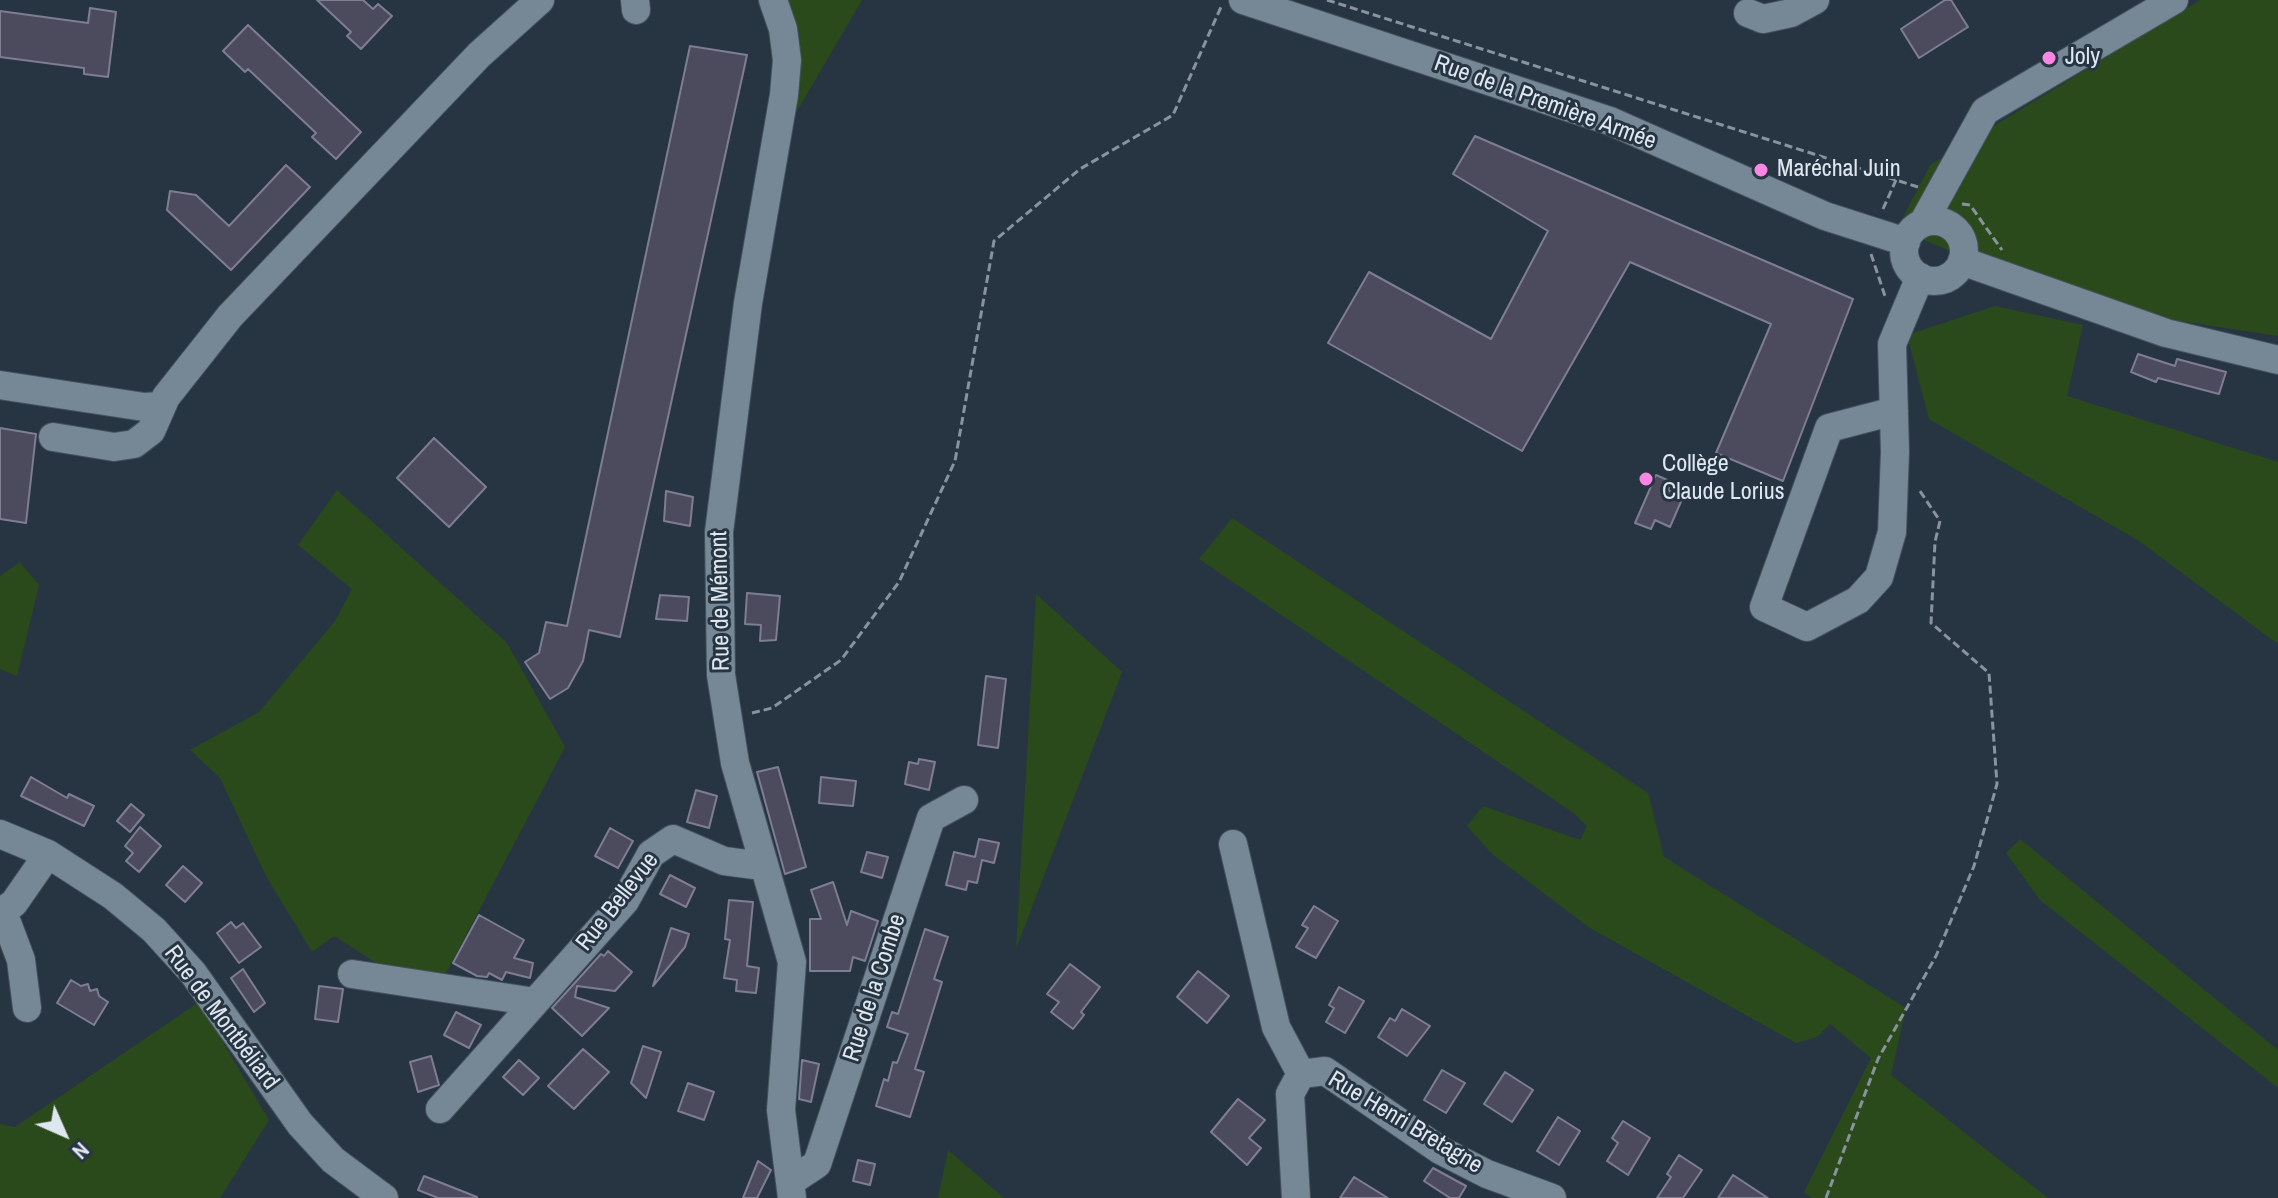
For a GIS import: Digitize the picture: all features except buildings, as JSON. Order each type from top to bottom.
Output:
[{"type":"street","points":[[53,437],[114,447],[134,444],[151,431],[161,406],[230,316],[344,193],[479,55],[540,0]]},
{"type":"street","name":"Rue de Mémont","points":[[773,0],[783,29],[787,60],[784,95],[748,303],[719,532],[721,675],[735,763],[762,866],[792,962],[781,1110],[791,1190]]},
{"type":"street","name":"Rue de la Première Armée","points":[[1243,0],[1321,12],[1610,121],[1825,216],[1914,232],[1932,221],[1951,225],[1963,251],[1999,274],[2166,333],[2278,360]]},
{"type":"street","points":[[1748,13],[1763,19],[1791,13],[1815,0]]},
{"type":"street","points":[[1948,189],[1963,251],[1950,276],[1930,280],[1920,277],[1907,262],[1914,232],[1948,189],[1985,111],[2174,0]]},
{"type":"street","points":[[1894,411],[1829,428],[1764,607],[1807,627],[1858,600],[1879,577],[1892,532],[1894,411],[1892,344],[1920,277]]},
{"type":"street","points":[[0,385],[141,406],[161,406]]},
{"type":"street","name":"Rue de la Combe","points":[[791,1190],[817,1164],[931,818],[964,800]]},
{"type":"street","name":"Rue de Montbéliard","points":[[0,834],[48,854],[113,896],[154,930],[193,973],[300,1124],[333,1160],[384,1198]]},
{"type":"street","name":"Rue Bellevue","points":[[440,1109],[625,901],[651,854],[673,839],[724,861],[762,866]]},
{"type":"street","points":[[1233,844],[1276,1027],[1301,1074],[1290,1094],[1296,1198]]},
{"type":"street","points":[[27,1008],[21,960],[2,913],[14,903],[48,854]]},
{"type":"street","points":[[352,974],[535,1002]]},
{"type":"street","name":"Rue Henri Bretagne","points":[[1301,1074],[1325,1071],[1440,1150],[1487,1174],[1552,1198]]},
{"type":"path","points":[[728,720],[772,708],[841,660],[899,582],[955,461],[994,241],[1080,169],[1173,115],[1224,0]]},
{"type":"path","points":[[1321,12],[1948,189],[1970,205],[2002,249],[1999,274]]},
{"type":"path","points":[[1826,1198],[1878,1059],[1936,956],[1974,866],[1997,784],[1989,673],[1931,623],[1935,542],[1940,521],[1917,487]]},
{"type":"green space","points":[[788,0],[862,0],[790,123],[799,37]]},
{"type":"green space","points":[[2200,0],[2278,0],[2278,336],[2087,307],[1897,229],[1930,165]]},
{"type":"green space","points":[[1995,306],[2083,325],[2067,396],[2278,462],[2278,644],[2139,541],[1929,419],[1907,335]]},
{"type":"green space","points":[[337,490],[507,643],[565,747],[443,979],[389,971],[334,936],[312,952],[266,876],[220,778],[190,750],[259,712],[335,621],[352,589],[298,545]]},
{"type":"green space","points":[[1232,518],[1648,793],[1664,857],[1906,1008],[1891,1075],[2048,1198],[1812,1198],[1804,1192],[1871,1058],[1830,1024],[1817,1037],[1796,1043],[1590,928],[1492,854],[1467,826],[1483,806],[1580,840],[1587,826],[1575,814],[1199,559]]},
{"type":"green space","points":[[20,562],[39,585],[17,676],[0,669],[0,576]]},
{"type":"green space","points":[[1036,594],[1122,672],[1016,949]]},
{"type":"green space","points":[[2020,839],[2278,1050],[2278,1088],[2040,900],[2006,853]]},
{"type":"green space","points":[[199,1002],[269,1120],[220,1198],[0,1198],[0,1124],[15,1127]]},
{"type":"green space","points":[[948,1150],[1004,1198],[938,1198]]},
{"type":"place","name":"Joly","points":[[2049,58]]},
{"type":"place","name":"Maréchal Juin","points":[[1761,170]]},
{"type":"place","name":"Collège Claude Lorius","points":[[1646,479]]}]
